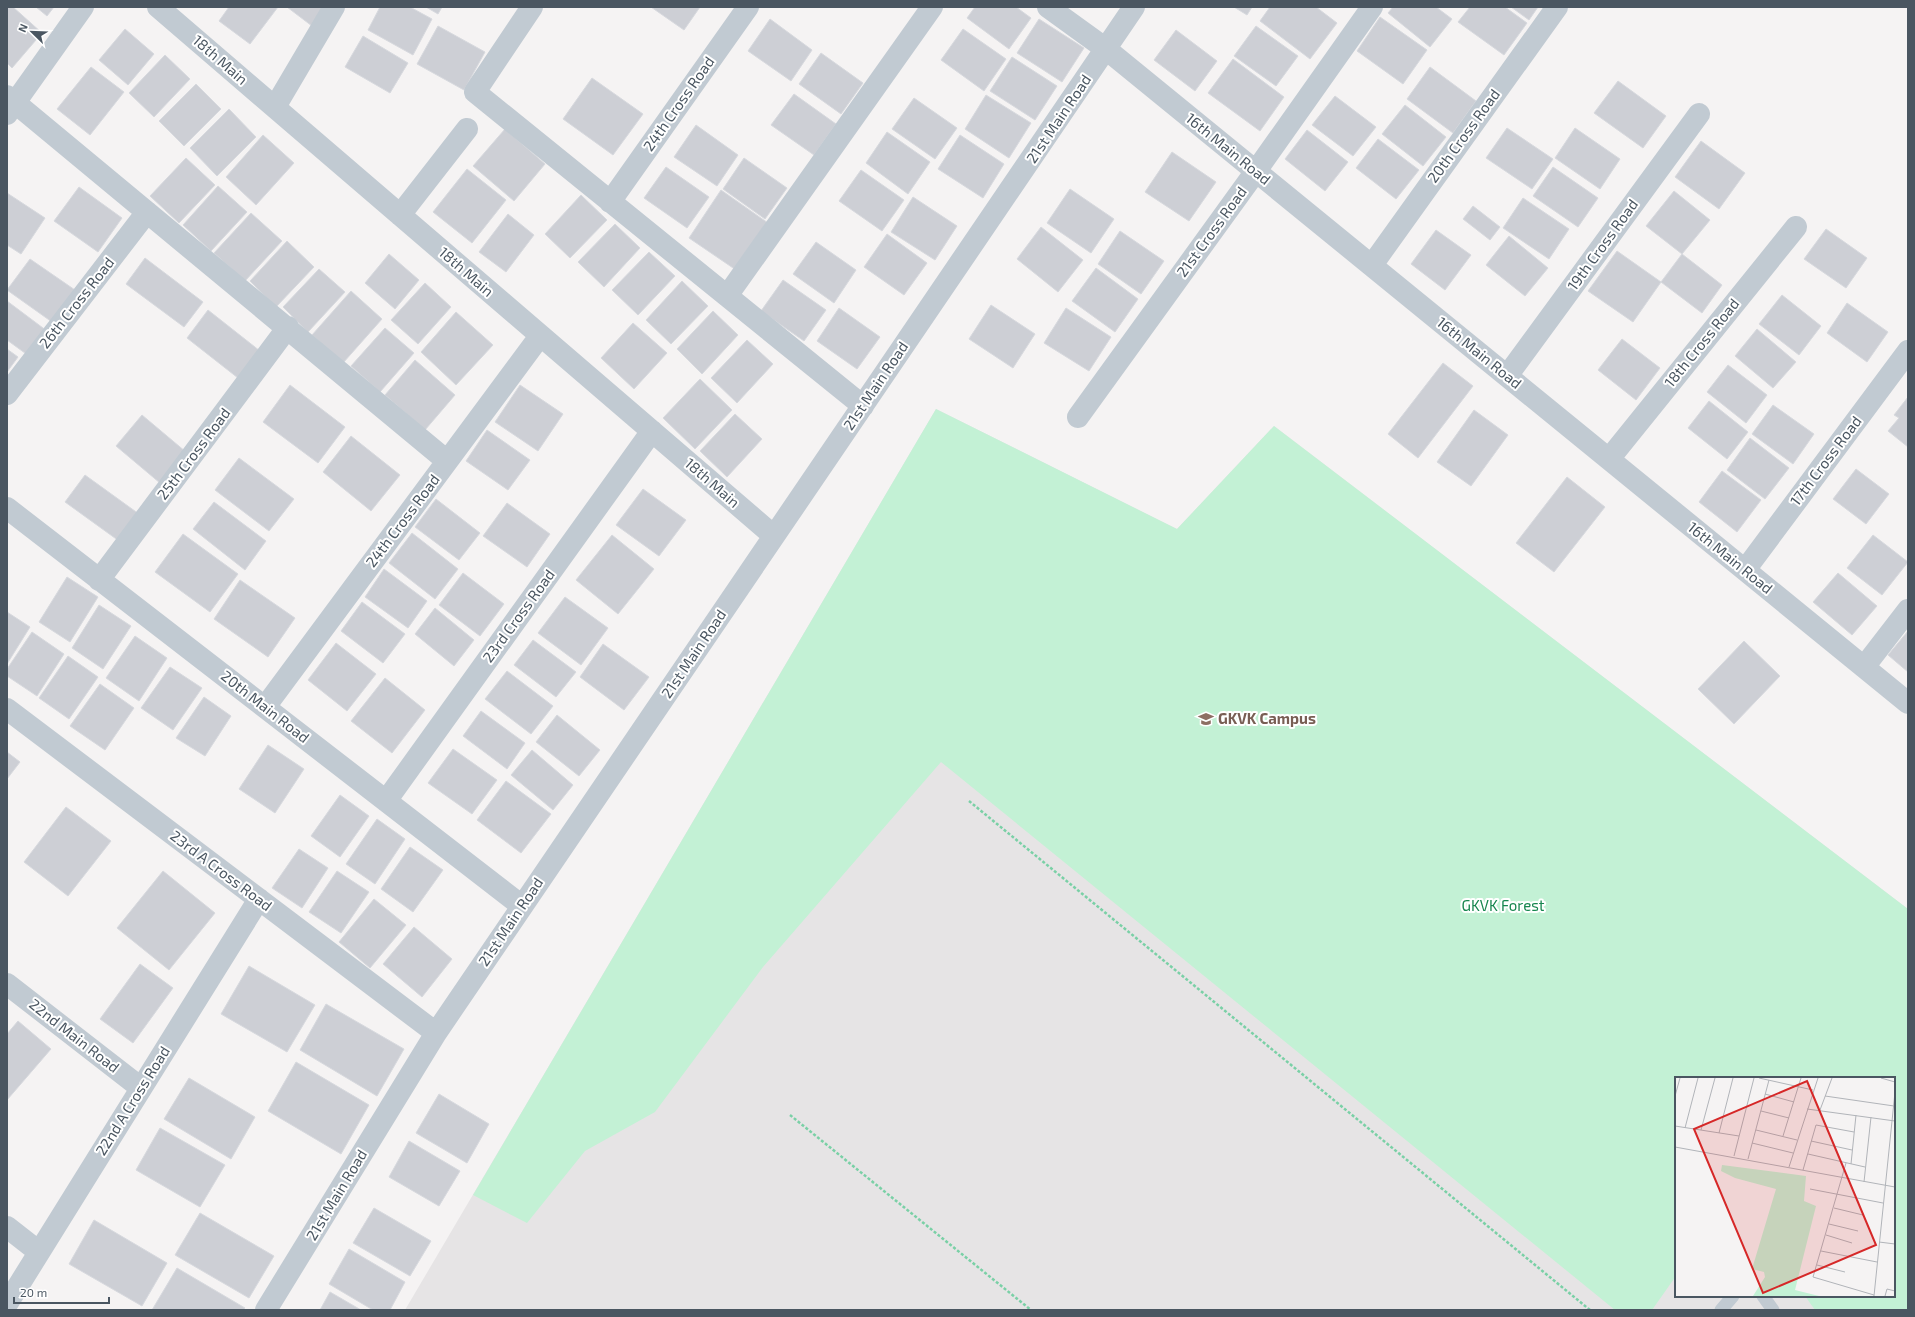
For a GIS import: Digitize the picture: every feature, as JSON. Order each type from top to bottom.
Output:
[{"type":"street","points":[[83,7],[9,104],[147,212],[288,327],[447,461]]},
{"type":"street","name":"18th Main","points":[[158,7],[774,536]]},
{"type":"street","points":[[275,107],[334,7]]},
{"type":"street","points":[[532,7],[475,92],[863,406]]},
{"type":"street","name":"24th Cross Road","points":[[610,202],[748,7]]},
{"type":"street","points":[[727,296],[932,7]]},
{"type":"street","name":"16th Main Road","points":[[1048,7],[1106,49],[1908,703]]},
{"type":"street","name":"21st Main Road","points":[[266,1310],[436,1033],[1134,7]]},
{"type":"street","name":"21st Cross Road","points":[[1078,417],[1256,171],[1372,7]]},
{"type":"street","name":"20th Cross Road","points":[[1372,266],[1557,7]]},
{"type":"street","name":"19th Cross Road","points":[[1507,376],[1699,114]]},
{"type":"street","points":[[400,215],[467,129]]},
{"type":"street","name":"26th Cross Road","points":[[7,394],[147,212]]},
{"type":"street","name":"18th Cross Road","points":[[1609,459],[1796,227]]},
{"type":"street","name":"25th Cross Road","points":[[99,580],[288,327]]},
{"type":"street","name":"24th Cross Road","points":[[265,707],[540,336]]},
{"type":"street","name":"17th Cross Road","points":[[1745,570],[1908,351]]},
{"type":"street","name":"23rd Cross Road","points":[[386,801],[652,431]]},
{"type":"street","name":"20th Main Road","points":[[7,508],[522,906]]},
{"type":"street","points":[[1864,667],[1908,610]]},
{"type":"street","name":"23rd A Cross Road","points":[[7,708],[436,1033]]},
{"type":"street","name":"22nd A Cross Road","points":[[7,1304],[259,899]]},
{"type":"street","name":"22nd Main Road","points":[[7,984],[141,1088]]},
{"type":"street","points":[[7,1227],[39,1252]]},
{"type":"lane","points":[[1721,1310],[1731,1297]]},
{"type":"lane","points":[[1764,1297],[1773,1310]]},
{"type":"path","points":[[969,801],[1590,1310]]},
{"type":"path","points":[[790,1115],[1031,1310]]},
{"type":"shaded area","name":"GKVK Forest","points":[[936,409],[1177,529],[1274,426],[1908,909],[1908,1310],[405,1310]]},
{"type":"green space","name":"GKVK Forest","points":[[936,409],[1177,529],[1274,426],[1908,909],[1908,1310],[1815,1310],[1806,1297],[1895,1297],[1895,1077],[1675,1077],[1675,1277],[1652,1310],[1615,1310],[941,762],[763,967],[655,1112],[585,1151],[527,1223],[473,1195]]},
{"type":"building","points":[[7,7],[13,7],[42,33],[12,68],[7,63]]},
{"type":"building","points":[[36,7],[54,7],[47,16]]},
{"type":"building","points":[[229,7],[278,7],[250,44],[219,21]]},
{"type":"building","points":[[287,7],[327,7],[312,26]]},
{"type":"building","points":[[380,7],[410,7],[432,19],[413,55],[368,30]]},
{"type":"building","points":[[426,7],[442,7],[438,14]]},
{"type":"building","points":[[651,7],[700,7],[684,30]]},
{"type":"building","points":[[975,7],[1016,7],[1031,18],[1009,49],[967,18]]},
{"type":"building","points":[[1234,7],[1252,7],[1247,15]]},
{"type":"building","points":[[1270,7],[1316,7],[1337,23],[1310,59],[1260,21]]},
{"type":"building","points":[[1393,7],[1436,7],[1452,19],[1430,47],[1388,13]]},
{"type":"building","points":[[1470,7],[1505,7],[1527,23],[1504,55],[1458,22]]},
{"type":"building","points":[[1511,7],[1538,7],[1529,20]]},
{"type":"building","points":[[1380,17],[1427,50],[1403,84],[1357,51]]},
{"type":"building","points":[[770,19],[812,50],[791,81],[748,51]]},
{"type":"building","points":[[1039,19],[1084,48],[1062,82],[1017,53]]},
{"type":"building","points":[[438,26],[485,52],[464,90],[417,64]]},
{"type":"building","points":[[1256,26],[1298,56],[1276,86],[1234,56]]},
{"type":"building","points":[[125,29],[154,54],[128,85],[99,60]]},
{"type":"building","points":[[963,29],[1006,59],[984,91],[941,60]]},
{"type":"building","points":[[1176,30],[1217,61],[1195,91],[1154,60]]},
{"type":"building","points":[[363,36],[408,63],[390,93],[345,67]]},
{"type":"building","points":[[821,53],[863,83],[841,114],[799,84]]},
{"type":"building","points":[[165,55],[190,79],[154,117],[129,93]]},
{"type":"building","points":[[1012,57],[1057,86],[1035,120],[990,91]]},
{"type":"building","points":[[1233,59],[1284,97],[1260,131],[1208,93]]},
{"type":"building","points":[[91,67],[124,92],[90,135],[57,109]]},
{"type":"building","points":[[1430,67],[1476,101],[1453,133],[1407,99]]},
{"type":"building","points":[[592,78],[643,114],[613,155],[563,119]]},
{"type":"building","points":[[1618,81],[1666,116],[1643,148],[1594,113]]},
{"type":"building","points":[[196,84],[221,109],[184,146],[159,121]]},
{"type":"building","points":[[794,94],[836,124],[814,155],[771,125]]},
{"type":"building","points":[[986,95],[1031,123],[1009,158],[965,129]]},
{"type":"building","points":[[1335,96],[1376,127],[1353,156],[1312,125]]},
{"type":"building","points":[[914,98],[957,128],[935,159],[892,129]]},
{"type":"building","points":[[1405,105],[1446,137],[1423,166],[1382,134]]},
{"type":"building","points":[[229,109],[256,137],[217,176],[190,148]]},
{"type":"building","points":[[696,125],[738,155],[717,186],[674,157]]},
{"type":"building","points":[[1507,128],[1553,159],[1532,189],[1486,158]]},
{"type":"building","points":[[1575,128],[1620,159],[1600,189],[1555,158]]},
{"type":"building","points":[[505,129],[545,164],[514,201],[473,166]]},
{"type":"building","points":[[1307,130],[1348,162],[1325,191],[1285,159]]},
{"type":"building","points":[[887,132],[930,162],[908,194],[866,163]]},
{"type":"building","points":[[263,135],[294,163],[256,205],[226,177]]},
{"type":"building","points":[[960,135],[1004,164],[983,198],[938,169]]},
{"type":"building","points":[[1378,139],[1419,170],[1396,199],[1356,168]]},
{"type":"building","points":[[1701,141],[1745,173],[1719,209],[1675,177]]},
{"type":"building","points":[[1172,152],[1216,182],[1189,221],[1145,192]]},
{"type":"building","points":[[186,158],[215,185],[179,223],[150,196]]},
{"type":"building","points":[[744,158],[787,188],[765,219],[723,189]]},
{"type":"building","points":[[666,167],[709,197],[687,228],[644,198]]},
{"type":"building","points":[[1553,167],[1598,198],[1578,227],[1533,196]]},
{"type":"building","points":[[467,169],[506,200],[472,243],[433,212]]},
{"type":"building","points":[[861,170],[904,200],[882,231],[839,201]]},
{"type":"building","points":[[218,186],[247,212],[211,251],[183,225]]},
{"type":"building","points":[[79,187],[122,218],[98,252],[54,221]]},
{"type":"building","points":[[1070,189],[1114,219],[1091,253],[1047,223]]},
{"type":"building","points":[[721,190],[768,223],[736,270],[689,238]]},
{"type":"building","points":[[1674,191],[1710,220],[1682,254],[1646,226]]},
{"type":"building","points":[[7,193],[45,218],[21,254],[7,245]]},
{"type":"building","points":[[581,195],[607,220],[570,258],[545,234]]},
{"type":"building","points":[[913,197],[957,226],[935,260],[891,232]]},
{"type":"building","points":[[1523,198],[1569,229],[1549,259],[1503,228]]},
{"type":"building","points":[[1473,206],[1500,227],[1490,240],[1463,219]]},
{"type":"building","points":[[251,213],[282,241],[245,281],[214,253]]},
{"type":"building","points":[[508,214],[534,235],[506,272],[479,252]]},
{"type":"building","points":[[615,224],[640,248],[604,287],[578,262]]},
{"type":"building","points":[[1041,227],[1083,260],[1058,292],[1017,259]]},
{"type":"building","points":[[1826,229],[1867,258],[1846,288],[1804,259]]},
{"type":"building","points":[[1436,230],[1471,255],[1445,290],[1411,264]]},
{"type":"building","points":[[1120,231],[1164,261],[1141,294],[1098,264]]},
{"type":"building","points":[[887,234],[927,263],[904,295],[864,267]]},
{"type":"building","points":[[1509,236],[1548,268],[1525,296],[1486,265]]},
{"type":"building","points":[[287,241],[314,267],[276,307],[250,281]]},
{"type":"building","points":[[816,242],[856,270],[834,303],[793,274]]},
{"type":"building","points":[[1617,251],[1661,282],[1633,322],[1588,291]]},
{"type":"building","points":[[649,252],[675,276],[638,315],[612,290]]},
{"type":"building","points":[[389,254],[419,280],[395,309],[365,283]]},
{"type":"building","points":[[1682,254],[1722,285],[1702,313],[1661,282]]},
{"type":"building","points":[[145,258],[203,302],[184,327],[126,284]]},
{"type":"building","points":[[30,259],[75,290],[52,322],[7,290]]},
{"type":"building","points":[[1096,268],[1138,299],[1115,332],[1072,301]]},
{"type":"building","points":[[319,269],[345,292],[308,332],[283,307]]},
{"type":"building","points":[[783,280],[826,310],[804,341],[761,311]]},
{"type":"building","points":[[682,281],[708,306],[671,344],[646,320]]},
{"type":"building","points":[[425,283],[451,307],[418,344],[391,320]]},
{"type":"building","points":[[351,291],[382,319],[343,363],[312,335]]},
{"type":"building","points":[[1782,295],[1821,326],[1799,355],[1759,324]]},
{"type":"building","points":[[7,301],[47,331],[29,356],[7,340]]},
{"type":"building","points":[[1847,303],[1888,332],[1867,362],[1827,333]]},
{"type":"building","points":[[991,305],[1035,334],[1013,368],[969,339]]},
{"type":"building","points":[[839,308],[880,337],[857,369],[817,341]]},
{"type":"building","points":[[1066,308],[1111,337],[1089,371],[1044,343]]},
{"type":"building","points":[[208,310],[260,351],[238,378],[187,338]]},
{"type":"building","points":[[713,311],[738,335],[702,374],[677,349]]},
{"type":"building","points":[[456,312],[493,345],[456,385],[421,352]]},
{"type":"building","points":[[633,323],[667,353],[634,389],[601,358]]},
{"type":"building","points":[[385,328],[414,353],[380,392],[351,366]]},
{"type":"building","points":[[1757,329],[1796,362],[1773,388],[1735,356]]},
{"type":"building","points":[[1622,339],[1660,368],[1636,400],[1598,370]]},
{"type":"building","points":[[747,340],[773,364],[737,403],[711,378]]},
{"type":"building","points":[[7,349],[18,357],[7,372]]},
{"type":"building","points":[[415,360],[455,395],[425,430],[385,395]]},
{"type":"building","points":[[1443,363],[1473,386],[1418,458],[1388,434]]},
{"type":"building","points":[[1728,365],[1767,395],[1746,423],[1707,392]]},
{"type":"building","points":[[700,379],[732,410],[695,449],[663,418]]},
{"type":"building","points":[[290,385],[345,427],[318,463],[263,422]]},
{"type":"building","points":[[520,385],[563,414],[538,451],[495,422]]},
{"type":"building","points":[[1908,397],[1908,447],[1888,431],[1899,418],[1894,415]]},
{"type":"building","points":[[1709,401],[1748,432],[1727,459],[1688,428]]},
{"type":"building","points":[[1773,405],[1814,434],[1793,464],[1752,434]]},
{"type":"building","points":[[1474,410],[1508,435],[1471,486],[1437,462]]},
{"type":"building","points":[[735,414],[762,439],[727,477],[700,451]]},
{"type":"building","points":[[142,415],[186,452],[160,483],[116,446]]},
{"type":"building","points":[[487,430],[530,460],[508,490],[466,461]]},
{"type":"building","points":[[351,436],[400,475],[371,511],[323,472]]},
{"type":"building","points":[[1750,438],[1789,468],[1765,499],[1727,470]]},
{"type":"building","points":[[239,458],[294,499],[269,531],[215,490]]},
{"type":"building","points":[[1856,469],[1889,494],[1866,524],[1833,499]]},
{"type":"building","points":[[1722,471],[1761,500],[1737,532],[1699,502]]},
{"type":"building","points":[[85,475],[139,514],[119,541],[65,502]]},
{"type":"building","points":[[1567,477],[1605,507],[1554,572],[1516,543]]},
{"type":"building","points":[[643,489],[686,520],[659,556],[616,525]]},
{"type":"building","points":[[436,499],[480,533],[459,560],[415,527]]},
{"type":"building","points":[[214,502],[266,541],[245,570],[193,529]]},
{"type":"building","points":[[507,503],[550,534],[527,567],[483,536]]},
{"type":"building","points":[[412,533],[458,569],[435,599],[389,563]]},
{"type":"building","points":[[183,534],[238,574],[210,612],[155,572]]},
{"type":"building","points":[[612,535],[654,569],[618,614],[576,580]]},
{"type":"building","points":[[1873,535],[1908,562],[1882,595],[1847,568]]},
{"type":"building","points":[[384,569],[427,601],[408,628],[365,597]]},
{"type":"building","points":[[463,573],[504,604],[480,636],[439,605]]},
{"type":"building","points":[[1838,573],[1877,606],[1852,635],[1813,602]]},
{"type":"building","points":[[67,577],[98,597],[70,642],[39,622]]},
{"type":"building","points":[[240,580],[295,618],[268,657],[214,619]]},
{"type":"building","points":[[565,597],[608,628],[581,665],[538,633]]},
{"type":"building","points":[[362,602],[405,634],[383,663],[341,631]]},
{"type":"building","points":[[99,605],[131,626],[103,669],[72,648]]},
{"type":"building","points":[[435,608],[474,640],[454,666],[415,634]]},
{"type":"building","points":[[7,612],[30,627],[7,664]]},
{"type":"building","points":[[1908,631],[1908,672],[1888,655]]},
{"type":"building","points":[[32,632],[64,654],[37,696],[7,676],[7,669]]},
{"type":"building","points":[[135,636],[167,658],[139,701],[106,678]]},
{"type":"building","points":[[533,640],[576,672],[556,697],[514,665]]},
{"type":"building","points":[[1744,641],[1780,676],[1734,724],[1698,689]]},
{"type":"building","points":[[336,643],[376,674],[347,711],[308,680]]},
{"type":"building","points":[[603,644],[649,677],[624,710],[580,677]]},
{"type":"building","points":[[68,656],[98,677],[69,719],[39,698]]},
{"type":"building","points":[[170,667],[202,688],[173,730],[141,708]]},
{"type":"building","points":[[507,671],[553,706],[531,734],[485,699]]},
{"type":"building","points":[[385,678],[425,710],[392,753],[351,721]]},
{"type":"building","points":[[100,684],[134,708],[105,750],[70,726]]},
{"type":"building","points":[[204,697],[231,716],[205,756],[176,738]]},
{"type":"building","points":[[481,711],[525,743],[507,769],[463,736]]},
{"type":"building","points":[[557,715],[600,750],[579,776],[536,742]]},
{"type":"building","points":[[268,745],[304,769],[275,813],[239,789]]},
{"type":"building","points":[[453,749],[497,780],[472,814],[428,783]]},
{"type":"building","points":[[532,750],[573,785],[553,810],[511,775]]},
{"type":"building","points":[[7,752],[20,762],[7,779]]},
{"type":"building","points":[[506,781],[551,814],[521,853],[477,820]]},
{"type":"building","points":[[340,795],[369,816],[340,857],[311,836]]},
{"type":"building","points":[[66,807],[111,841],[68,896],[24,862]]},
{"type":"building","points":[[377,819],[405,839],[375,884],[346,864]]},
{"type":"building","points":[[410,847],[443,870],[413,912],[381,889]]},
{"type":"building","points":[[299,849],[328,868],[302,908],[272,888]]},
{"type":"building","points":[[163,871],[215,913],[169,970],[117,928]]},
{"type":"building","points":[[337,871],[369,892],[341,933],[309,912]]},
{"type":"building","points":[[374,899],[406,925],[370,968],[339,942]]},
{"type":"building","points":[[414,927],[452,959],[422,997],[383,964]]},
{"type":"building","points":[[140,964],[173,988],[133,1043],[100,1019]]},
{"type":"building","points":[[249,966],[315,1005],[287,1052],[221,1014]]},
{"type":"building","points":[[326,1004],[404,1049],[377,1096],[300,1050]]},
{"type":"building","points":[[18,1021],[51,1049],[7,1100],[7,1034]]},
{"type":"building","points":[[296,1062],[369,1105],[341,1154],[268,1111]]},
{"type":"building","points":[[189,1078],[255,1117],[231,1159],[164,1119]]},
{"type":"building","points":[[439,1094],[489,1124],[467,1163],[416,1133]]},
{"type":"building","points":[[160,1128],[225,1165],[200,1207],[136,1170]]},
{"type":"building","points":[[409,1141],[460,1171],[439,1206],[389,1177]]},
{"type":"building","points":[[374,1208],[431,1241],[410,1276],[353,1243]]},
{"type":"building","points":[[200,1213],[274,1256],[249,1298],[175,1255]]},
{"type":"building","points":[[94,1220],[167,1263],[142,1306],[69,1264]]},
{"type":"building","points":[[349,1249],[405,1282],[390,1310],[373,1310],[329,1284]]},
{"type":"building","points":[[177,1268],[245,1308],[243,1310],[152,1310]]},
{"type":"building","points":[[330,1292],[361,1310],[320,1310]]},
{"type":"place","name":"GKVK Campus","points":[[1206,719]]}]
